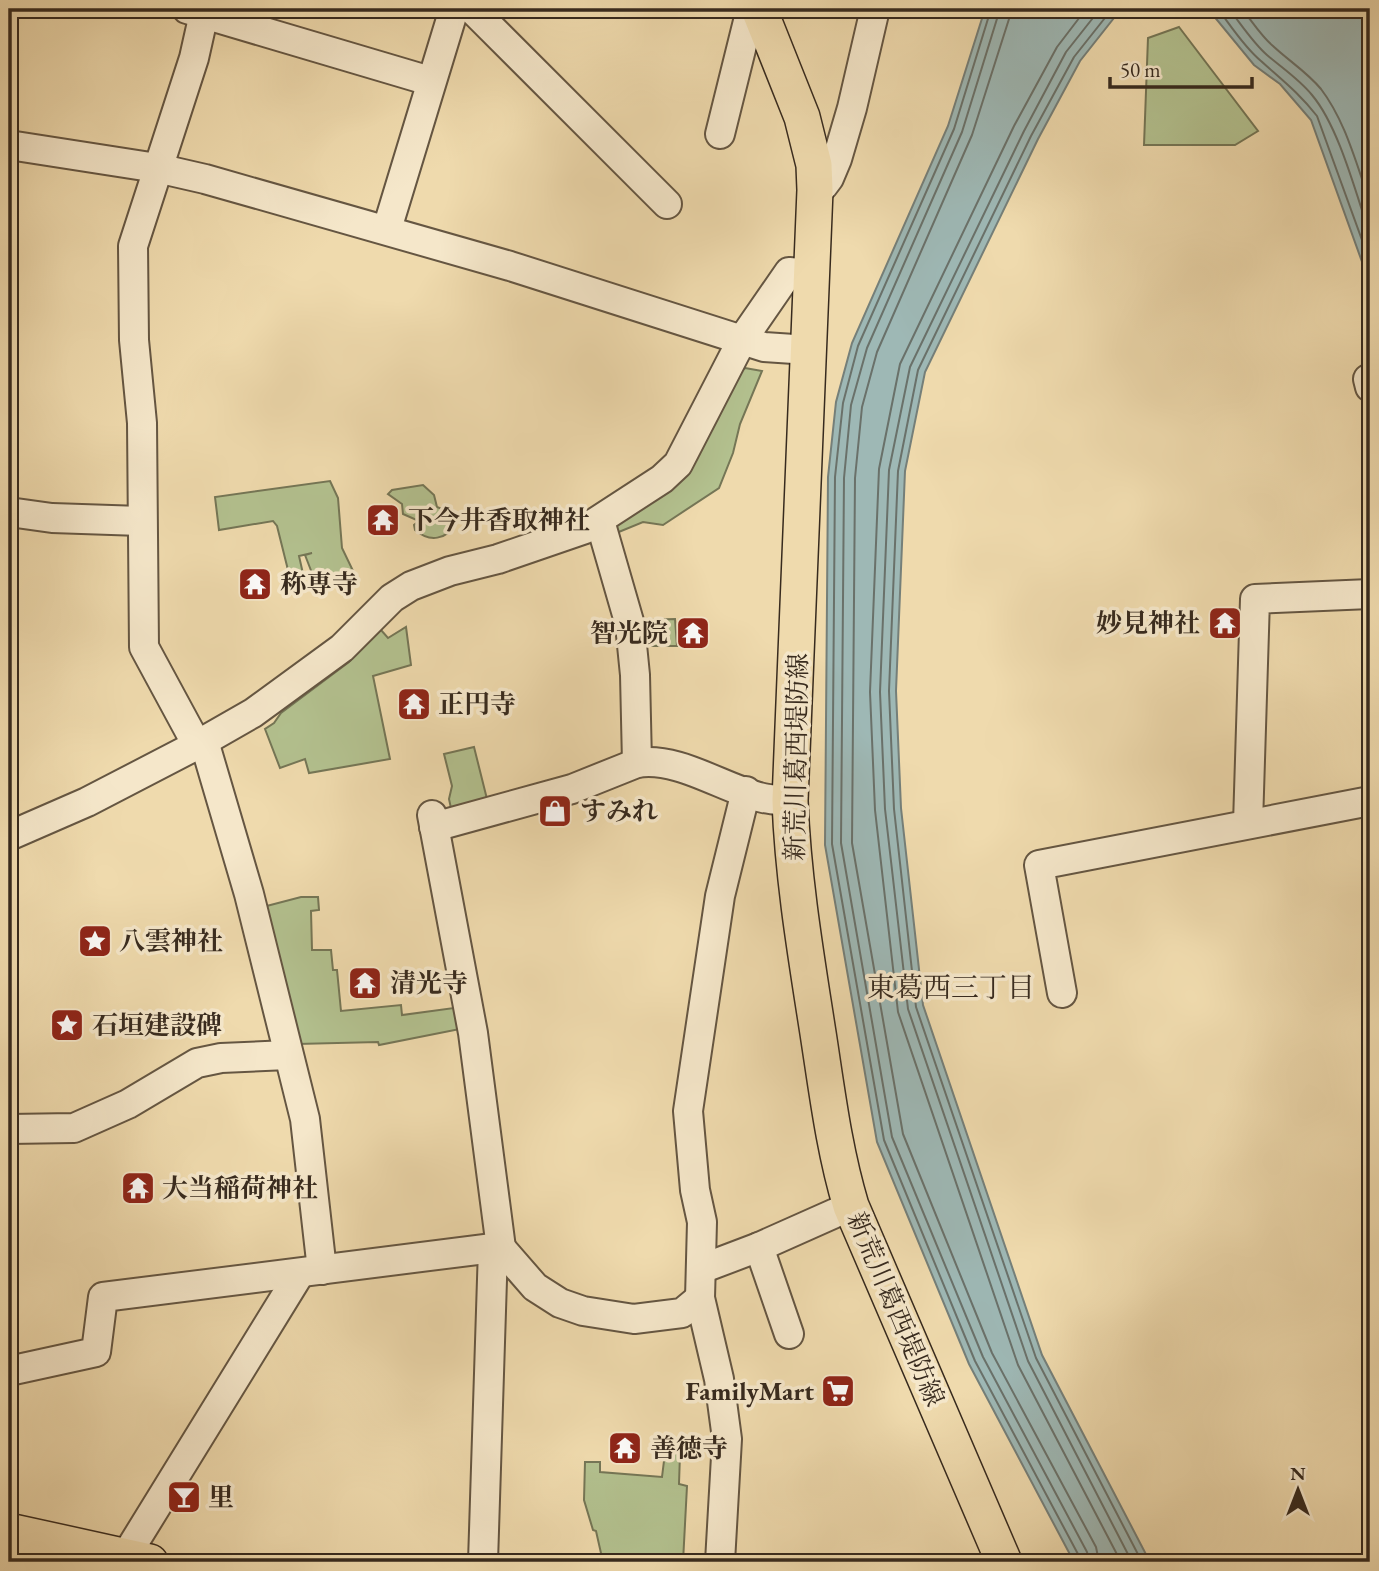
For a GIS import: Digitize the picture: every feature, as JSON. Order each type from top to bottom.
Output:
[{"type":"main road","name":"新荒川葛西堤防線","points":[[759,9],[802,117],[814,165],[813,274],[790,801],[795,887],[834,1136],[851,1206],[1004,1562]]},
{"type":"main road","points":[[9,1531],[133,1560]]},
{"type":"main road","points":[[9,1557],[32,1562]]},
{"type":"street","points":[[387,229],[454,9]]},
{"type":"street","points":[[472,9],[667,204]]},
{"type":"street","points":[[719,134],[751,9]]},
{"type":"street","points":[[815,190],[823,186],[829,178],[837,159],[875,9]]},
{"type":"street","points":[[133,1560],[311,1271],[305,1119],[249,894],[200,743],[144,647],[142,423],[134,340],[133,246],[194,58],[199,11],[430,82]]},
{"type":"street","points":[[9,145],[205,178],[510,265],[741,340],[764,346],[810,350]]},
{"type":"street","points":[[9,836],[87,802],[253,713],[342,648],[392,598],[411,586],[450,570],[498,559],[585,529],[662,479],[678,464],[741,340],[789,272],[813,274]]},
{"type":"street","points":[[9,512],[52,518],[141,521]]},
{"type":"street","points":[[600,521],[630,625],[635,675],[637,763]]},
{"type":"street","points":[[1248,824],[1255,599],[1370,594]]},
{"type":"street","points":[[483,1562],[497,1248],[473,1033],[433,821],[572,789],[648,761],[682,768],[762,798],[790,801]]},
{"type":"street","points":[[720,1562],[727,1439],[719,1379],[699,1298],[702,1222],[695,1190],[688,1111],[719,896],[746,791]]},
{"type":"street","points":[[1062,993],[1039,865],[1370,801]]},
{"type":"street","points":[[9,1129],[74,1128],[128,1104],[197,1063],[221,1058],[288,1055]]},
{"type":"street","points":[[701,1269],[759,1247],[851,1206]]},
{"type":"street","points":[[759,1247],[789,1334]]},
{"type":"street","points":[[9,1371],[96,1352],[103,1297],[497,1248]]},
{"type":"street","points":[[497,1248],[535,1287],[560,1303],[583,1311],[634,1319],[682,1313],[699,1298]]},
{"type":"green space","points":[[1179,27],[1258,131],[1235,145],[1144,145],[1148,38]]},
{"type":"green space","points":[[745,368],[762,371],[740,424],[733,453],[719,488],[663,525],[643,522],[609,536],[607,524],[672,486],[734,374]]},
{"type":"green space","points":[[330,481],[338,498],[342,548],[355,575],[339,581],[340,583],[319,591],[305,555],[312,553],[299,556],[304,578],[291,582],[277,526],[273,521],[219,530],[215,497]]},
{"type":"green space","points":[[423,485],[434,495],[437,507],[447,511],[456,522],[448,533],[437,538],[415,530],[414,525],[419,521],[403,514],[402,504],[388,494],[392,490]]},
{"type":"green space","points":[[675,619],[677,646],[640,646],[637,620]]},
{"type":"green space","points":[[406,627],[411,665],[373,676],[390,759],[309,773],[305,759],[280,768],[265,729],[274,723],[281,713],[349,662],[381,630],[388,638]]},
{"type":"green space","points":[[474,747],[488,803],[452,813],[449,799],[452,786],[444,754]]},
{"type":"green space","points":[[301,897],[318,897],[319,910],[311,911],[312,950],[331,950],[333,970],[337,970],[341,1011],[401,1005],[402,1015],[461,1007],[465,1028],[379,1045],[378,1042],[297,1044],[259,908]]},
{"type":"green space","points":[[665,1453],[680,1454],[679,1484],[687,1486],[683,1562],[603,1562],[596,1531],[593,1530],[584,1500],[585,1462],[600,1462],[600,1472],[662,1477]]},
{"type":"water","points":[[985,9],[1121,9],[1080,61],[1038,139],[925,372],[905,471],[896,691],[901,808],[923,1005],[1042,1355],[1150,1562],[1074,1562],[969,1364],[877,1142],[825,845],[828,477],[836,402],[852,343],[948,126]]},
{"type":"water","points":[[1208,9],[1370,9],[1370,284],[1311,120],[1280,84],[1254,65]]},
{"type":"place","name":"下今井香取神社","points":[[383,520]]},
{"type":"place","name":"称専寺","points":[[255,584]]},
{"type":"place","name":"妙見神社","points":[[1225,623]]},
{"type":"place","name":"智光院","points":[[693,633]]},
{"type":"place","name":"正円寺","points":[[414,704]]},
{"type":"place","name":"すみれ","points":[[555,811]]},
{"type":"place","name":"八雲神社","points":[[95,941]]},
{"type":"place","name":"清光寺","points":[[365,983]]},
{"type":"place","name":"石垣建設碑","points":[[67,1025]]},
{"type":"place","name":"大当稲荷神社","points":[[138,1188]]},
{"type":"place","name":"FamilyMart","points":[[838,1391]]},
{"type":"place","name":"善徳寺","points":[[625,1448]]},
{"type":"place","name":"里","points":[[184,1497]]},
{"type":"district","name":"東葛西三丁目","points":[[951,987]]}]
